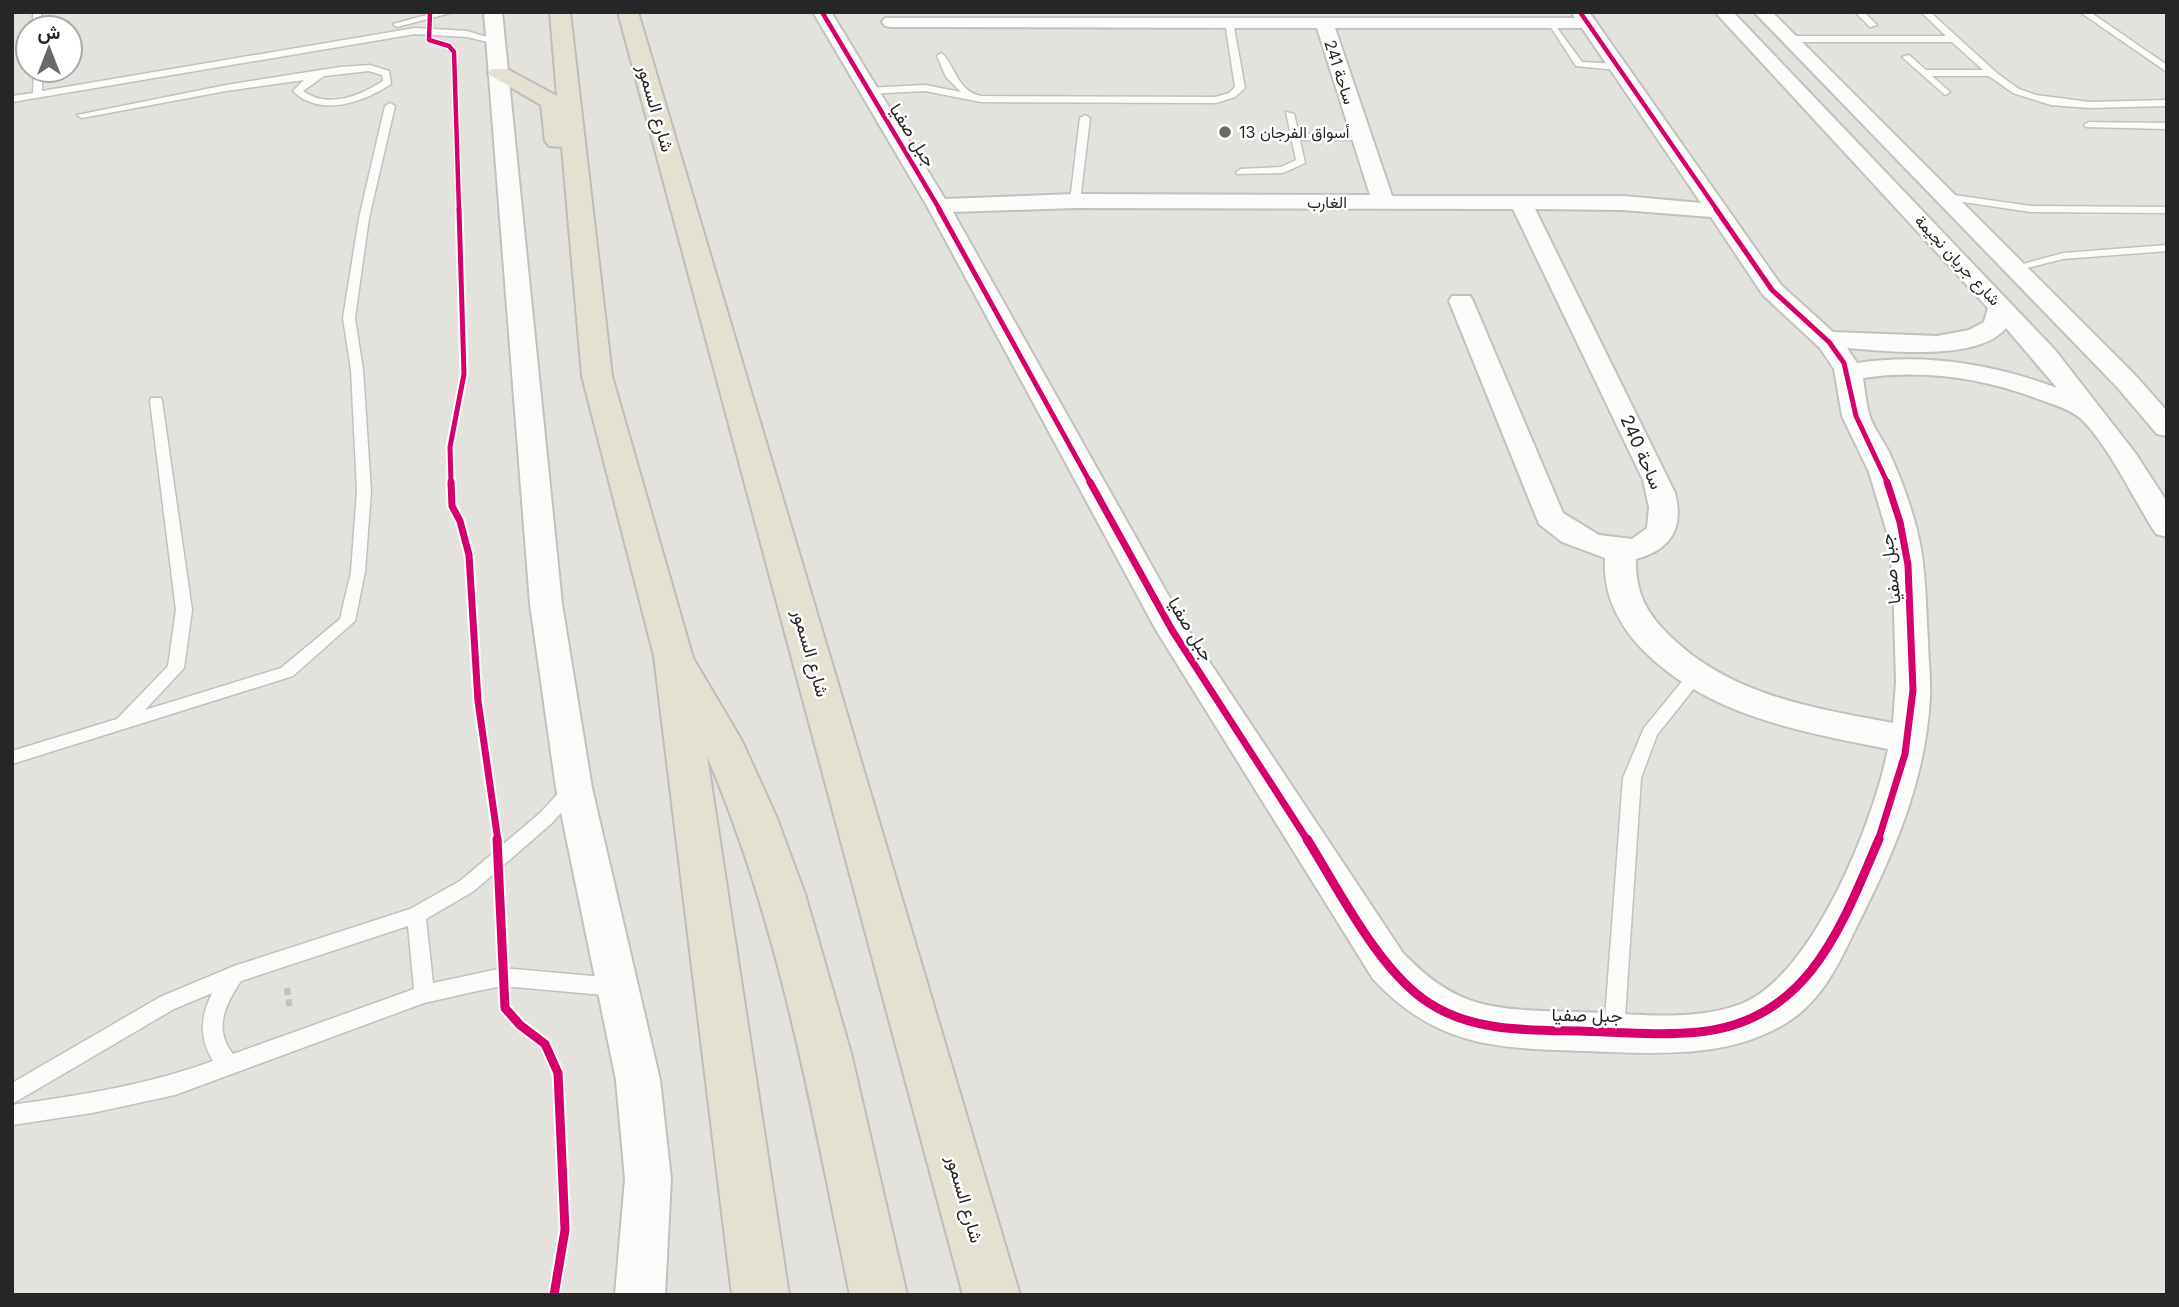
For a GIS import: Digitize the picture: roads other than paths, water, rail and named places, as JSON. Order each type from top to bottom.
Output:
[{"type":"main road","points":[[560,12],[597,376],[673,656],[761,1295]]},
{"type":"main road","name":"شارع السمور","points":[[628,12],[992,1295]]},
{"type":"main road","points":[[499,74],[544,95],[553,106],[563,194],[581,225]]},
{"type":"main road","points":[[673,656],[731,758],[781,885],[802,960],[879,1295]]},
{"type":"street","name":"جبل صفيا","points":[[822,12],[938,206],[1172,630],[1388,966],[1421,1000],[1466,1022],[1515,1029],[1614,1032],[1683,1032],[1718,1028],[1770,1012],[1797,992],[1815,970],[1862,881],[1887,818],[1907,739],[1913,697],[1907,557],[1892,495],[1856,416],[1848,372],[1826,339],[1782,301],[1617,67],[1573,19]]},
{"type":"street","points":[[1366,23],[1384,12]]},
{"type":"street","name":"شارع جريان نجيمة","points":[[1723,12],[2046,355],[2126,460],[2167,527]]},
{"type":"street","name":"شارع جريان نجيمة","points":[[1762,12],[1940,196],[2015,268],[2167,428]]},
{"type":"street","points":[[891,22],[1056,17],[1366,23],[1573,19]]},
{"type":"street","name":"ساحة 241","points":[[1324,22],[1383,202]]},
{"type":"street","points":[[494,27],[546,604],[574,788],[638,1080],[648,1179],[640,1295]]},
{"type":"street","name":"الغارب","points":[[938,206],[1075,201],[1640,203],[1716,211]]},
{"type":"street","name":"ساحة 240","points":[[1461,302],[1550,517],[1571,536],[1586,543],[1621,549],[1637,547],[1659,536],[1663,527],[1661,492],[1521,203]]},
{"type":"street","points":[[1826,339],[1931,343],[1964,341],[1995,326],[2001,305]]},
{"type":"street","points":[[1848,372],[1899,367],[2001,376],[2030,384],[2092,412]]},
{"type":"street","points":[[1621,549],[1621,589],[1630,607],[1660,648],[1695,677],[1718,690],[1767,709],[1907,739]]},
{"type":"lane","points":[[12,99],[38,90],[343,38],[450,12]]},
{"type":"lane","points":[[1859,12],[1873,25]]},
{"type":"lane","points":[[1925,12],[2017,91],[2050,101],[2167,103]]},
{"type":"lane","points":[[2084,12],[2167,69]]},
{"type":"lane","points":[[867,91],[925,88],[971,98],[1178,101],[1225,98],[1240,88],[1229,22]]},
{"type":"lane","points":[[343,38],[494,27]]},
{"type":"lane","points":[[1787,39],[1955,39]]},
{"type":"lane","points":[[941,56],[950,77],[971,98]]},
{"type":"lane","points":[[1906,57],[1945,92]]},
{"type":"lane","points":[[82,114],[226,88],[319,75],[344,69],[370,68],[386,73],[388,82],[374,92],[353,99],[326,102],[305,99],[298,91],[286,88],[226,88]]},
{"type":"lane","points":[[1924,73],[1994,73]]},
{"type":"lane","points":[[298,91],[304,83],[319,75]]},
{"type":"lane","points":[[38,84],[38,90]]},
{"type":"lane","points":[[12,89],[38,90]]},
{"type":"lane","points":[[374,92],[390,106]]},
{"type":"lane","points":[[353,99],[390,106]]},
{"type":"lane","points":[[12,758],[118,727],[287,671],[347,621],[358,572],[364,491],[357,370],[349,318],[364,218],[390,106]]},
{"type":"lane","points":[[1241,172],[1274,172],[1297,165],[1302,157],[1289,114]]},
{"type":"lane","points":[[1075,201],[1085,118]]},
{"type":"lane","points":[[2089,125],[2167,126]]},
{"type":"lane","points":[[1296,137],[1362,137]]},
{"type":"lane","points":[[1940,196],[2031,209],[2167,210]]},
{"type":"lane","points":[[2015,268],[2063,256],[2167,248]]},
{"type":"lane","points":[[2092,254],[2167,258]]},
{"type":"lane","points":[[118,727],[176,668],[184,610],[156,401]]},
{"type":"lane","points":[[1614,1032],[1632,778],[1650,732],[1695,677]]},
{"type":"lane","points":[[12,1094],[167,1003],[234,975],[416,915],[467,886],[546,818],[574,788]]},
{"type":"lane","points":[[416,915],[424,995]]},
{"type":"lane","points":[[228,1064],[216,1051],[211,1034],[212,1015],[220,995],[234,975]]},
{"type":"lane","points":[[12,1115],[92,1103],[175,1085],[424,995],[503,977],[618,987]]},
{"type":"place","name":"أسواق الفرجان 13","points":[[1225,132]]}]
